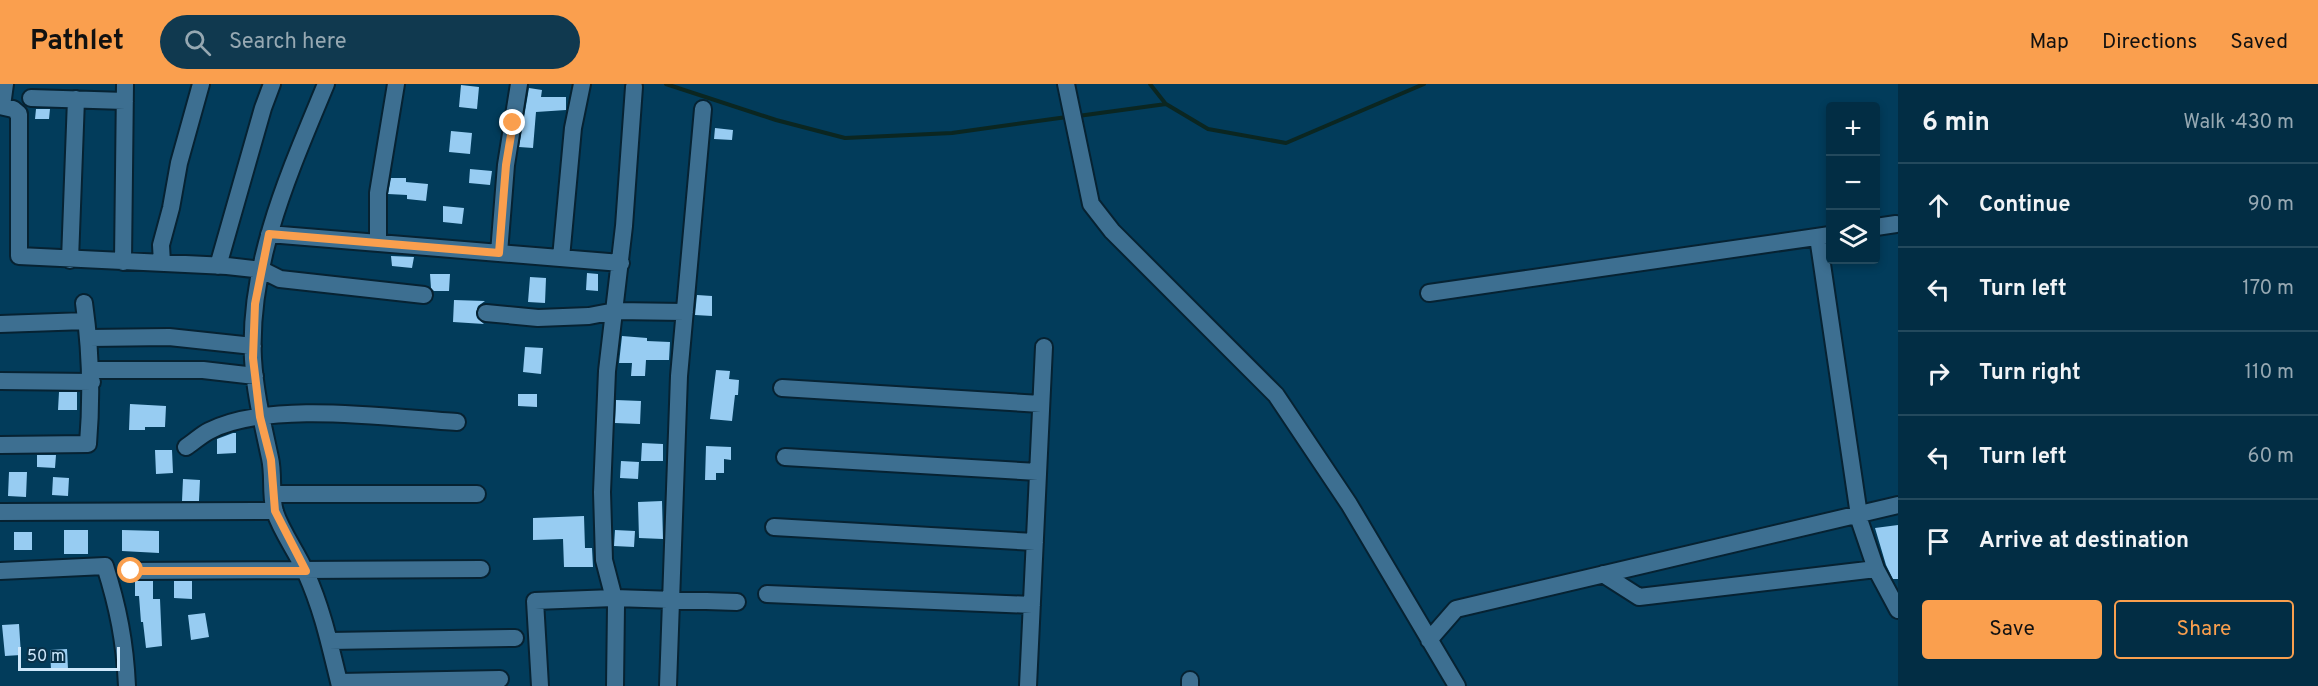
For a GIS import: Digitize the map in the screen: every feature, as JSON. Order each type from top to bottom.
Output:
[{"type":"street","points":[[6,84],[1,106],[13,109],[19,114],[18,256],[262,270],[280,279],[424,294]]},
{"type":"street","points":[[162,263],[161,245],[171,208],[179,163],[201,84]]},
{"type":"street","points":[[218,266],[263,108],[272,84]]},
{"type":"street","points":[[326,84],[293,165],[269,234],[255,304],[253,346],[255,376],[260,417],[271,460],[275,511],[306,571],[323,615],[339,684],[500,679]]},
{"type":"street","points":[[378,243],[378,192],[396,84]]},
{"type":"street","points":[[499,253],[506,165],[519,84]]},
{"type":"street","points":[[561,258],[573,128],[582,84]]},
{"type":"street","points":[[1066,84],[1091,204],[1120,239],[1276,395],[1349,504],[1456,686]]},
{"type":"street","points":[[615,686],[614,598],[604,560],[602,492],[607,371],[621,263],[634,87]]},
{"type":"street","points":[[31,98],[76,99],[125,92],[123,262]]},
{"type":"street","points":[[70,260],[76,99]]},
{"type":"street","points":[[669,686],[679,376],[704,110]]},
{"type":"street","points":[[1880,227],[1896,224]]},
{"type":"street","points":[[269,234],[621,263]]},
{"type":"street","points":[[1429,293],[1824,236],[1859,515],[1876,569],[1898,610]]},
{"type":"street","points":[[0,446],[88,444],[91,376],[84,303]]},
{"type":"street","points":[[486,313],[538,318],[589,316],[615,311],[685,312]]},
{"type":"street","points":[[0,324],[86,321]]},
{"type":"street","points":[[89,338],[169,337],[253,346]]},
{"type":"street","points":[[1028,686],[1044,346]]},
{"type":"street","points":[[0,381],[203,370],[255,376]]},
{"type":"street","points":[[782,388],[1041,404]]},
{"type":"street","points":[[186,447],[210,430],[237,421],[293,413],[457,422]]},
{"type":"street","points":[[785,457],[1038,472]]},
{"type":"street","points":[[273,494],[477,494]]},
{"type":"street","points":[[1429,640],[1456,609],[1898,506]]},
{"type":"street","points":[[0,512],[275,511]]},
{"type":"street","points":[[774,527],[1035,542]]},
{"type":"street","points":[[0,571],[105,566],[118,605],[124,637],[128,686]]},
{"type":"street","points":[[131,571],[481,569]]},
{"type":"street","points":[[1603,574],[1639,597],[1876,569]]},
{"type":"street","points":[[767,594],[1032,605]]},
{"type":"street","points":[[540,686],[535,601],[614,598],[737,602]]},
{"type":"street","points":[[329,641],[515,638]]},
{"type":"building","points":[[461,85],[479,87],[477,109],[459,107]]},
{"type":"building","points":[[529,88],[542,90],[541,97],[566,97],[566,110],[536,112],[533,148],[519,147]]},
{"type":"building","points":[[36,109],[50,109],[49,119],[35,119]]},
{"type":"building","points":[[715,128],[733,130],[732,140],[714,139]]},
{"type":"building","points":[[451,131],[472,133],[470,154],[449,152]]},
{"type":"building","points":[[470,169],[492,171],[490,185],[469,183]]},
{"type":"building","points":[[391,178],[406,178],[406,182],[428,184],[426,201],[407,199],[407,195],[388,194]]},
{"type":"building","points":[[443,206],[464,208],[462,224],[443,222]]},
{"type":"building","points":[[391,256],[414,257],[412,268],[392,266]]},
{"type":"building","points":[[587,273],[598,274],[598,291],[586,290]]},
{"type":"building","points":[[430,274],[450,274],[449,291],[434,291],[431,288]]},
{"type":"building","points":[[530,277],[546,278],[545,303],[528,302]]},
{"type":"building","points":[[697,295],[712,296],[712,316],[695,315]]},
{"type":"building","points":[[454,300],[485,301],[478,306],[476,313],[477,318],[484,324],[453,322]]},
{"type":"building","points":[[622,336],[647,338],[647,341],[670,342],[669,360],[646,360],[645,376],[631,376],[632,363],[619,363]]},
{"type":"building","points":[[525,347],[543,348],[541,374],[523,372]]},
{"type":"building","points":[[716,370],[730,371],[729,379],[739,380],[732,421],[710,419]]},
{"type":"building","points":[[59,392],[77,392],[77,410],[58,410]]},
{"type":"building","points":[[518,394],[537,394],[537,407],[518,406]]},
{"type":"building","points":[[616,400],[641,401],[640,424],[615,423]]},
{"type":"building","points":[[130,404],[166,406],[165,427],[129,430]]},
{"type":"building","points":[[236,433],[236,453],[217,454],[217,439]]},
{"type":"building","points":[[642,443],[663,444],[663,461],[641,461]]},
{"type":"building","points":[[706,446],[731,447],[731,460],[724,459],[724,473],[716,473],[716,480],[705,480]]},
{"type":"building","points":[[155,450],[172,450],[173,473],[156,474]]},
{"type":"building","points":[[37,455],[56,455],[55,468],[37,467]]},
{"type":"building","points":[[621,461],[639,462],[638,479],[620,478]]},
{"type":"building","points":[[9,472],[27,472],[26,497],[8,496]]},
{"type":"building","points":[[53,477],[69,478],[68,496],[52,495]]},
{"type":"building","points":[[183,479],[200,480],[199,501],[182,501]]},
{"type":"building","points":[[662,501],[663,539],[639,538],[638,502]]},
{"type":"building","points":[[584,516],[585,548],[592,548],[593,567],[564,567],[563,539],[533,540],[533,518]]},
{"type":"building","points":[[1898,525],[1898,579],[1893,579],[1886,565],[1875,528]]},
{"type":"building","points":[[64,530],[88,530],[88,554],[64,554]]},
{"type":"building","points":[[122,530],[159,531],[159,553],[122,551]]},
{"type":"building","points":[[615,530],[635,531],[634,547],[614,546]]},
{"type":"building","points":[[14,532],[32,532],[32,550],[14,550]]},
{"type":"building","points":[[135,581],[153,581],[153,599],[160,599],[162,646],[146,648],[139,596],[135,596]]},
{"type":"building","points":[[174,581],[192,581],[192,599],[174,598]]},
{"type":"building","points":[[205,613],[209,637],[191,640],[188,615]]},
{"type":"building","points":[[19,624],[21,655],[5,656],[2,625]]},
{"type":"building","points":[[67,649],[68,669],[51,670],[50,650]]},
{"type":"waterway","points":[[666,84],[776,120],[845,138],[952,133],[1067,117]]},
{"type":"waterway","points":[[1150,84],[1165,103]]},
{"type":"waterway","points":[[1078,116],[1166,104],[1208,129],[1286,143],[1424,84]]},
{"type":"route","points":[[131,571],[306,571],[275,511],[271,460],[260,417],[253,358],[255,304],[269,234],[499,253],[506,165],[513,123]]}]
